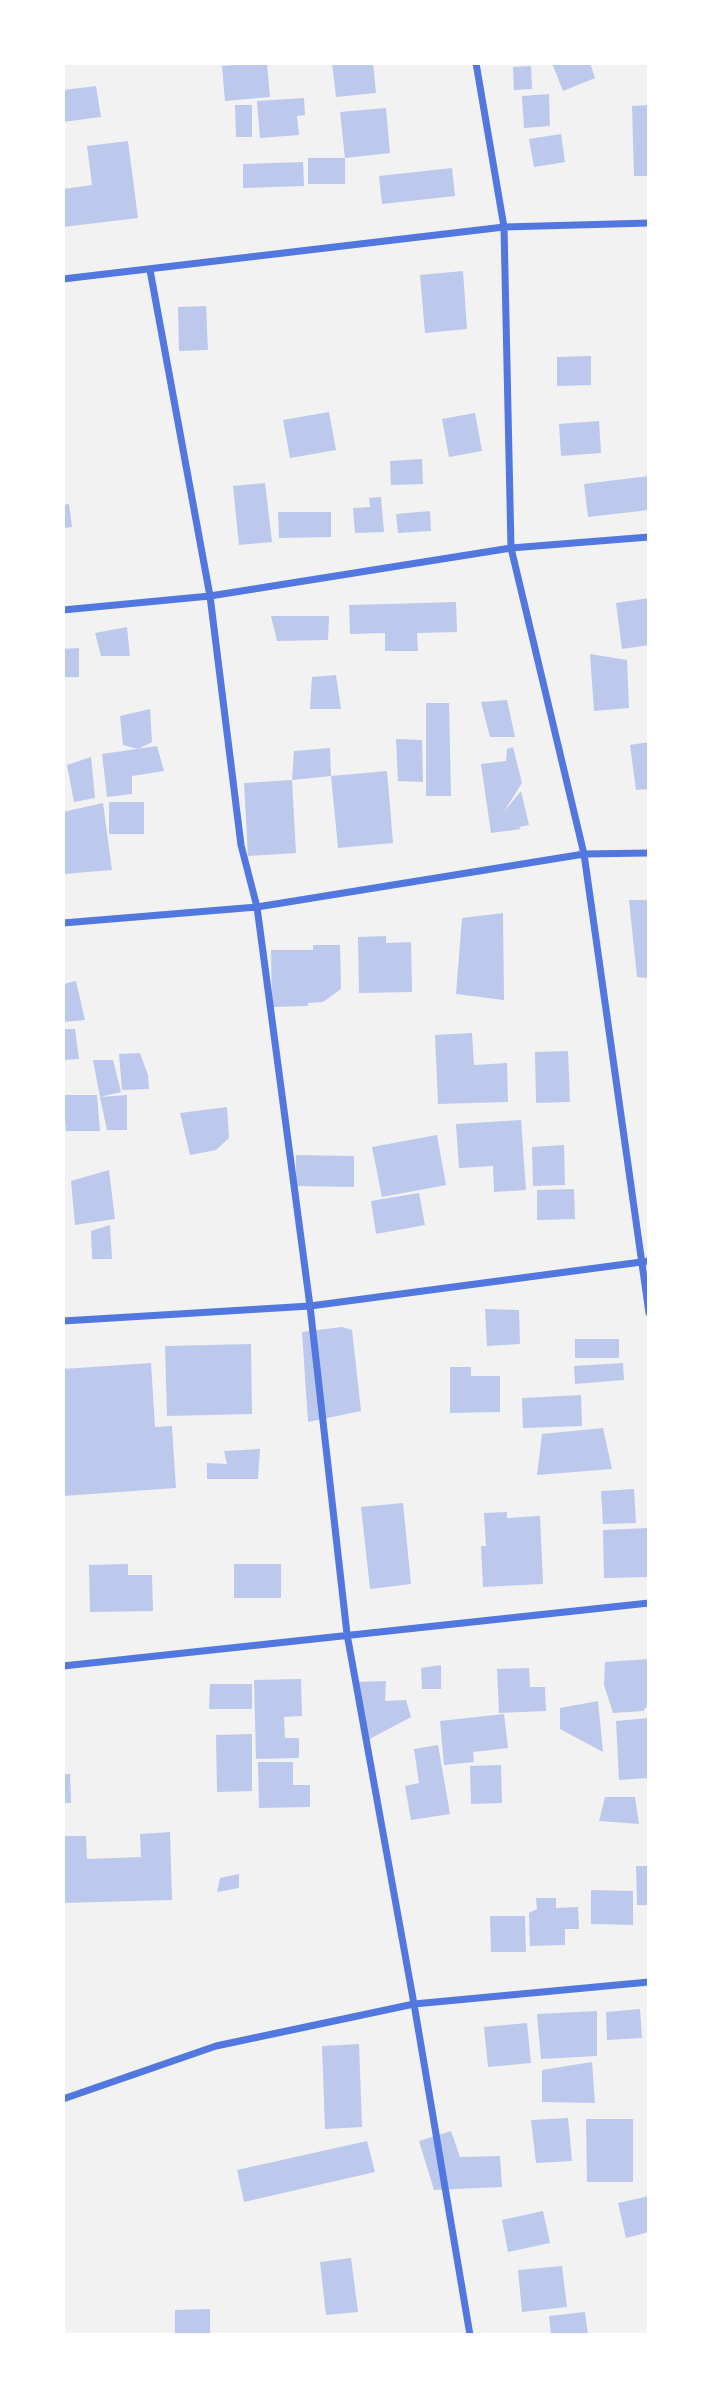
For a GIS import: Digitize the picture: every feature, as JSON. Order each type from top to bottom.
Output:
[{"type":"street","points":[[476,63],[504,227],[512,548],[584,854],[645,1261],[649,1313]]},
{"type":"street","points":[[63,279],[504,227],[649,223]]},
{"type":"street","points":[[150,270],[210,596],[241,845],[257,907],[310,1306],[347,1634],[470,2335]]},
{"type":"street","points":[[63,610],[210,596],[512,548],[649,537]]},
{"type":"street","points":[[63,923],[257,907],[584,854],[649,853]]},
{"type":"street","points":[[63,1321],[310,1306],[645,1261]]},
{"type":"street","points":[[63,1666],[649,1604]]},
{"type":"street","points":[[63,2099],[216,2046],[414,2004],[649,1982]]},
{"type":"building","points":[[267,63],[270,97],[225,101],[222,66]]},
{"type":"building","points":[[332,63],[373,63],[376,93],[336,97]]},
{"type":"building","points":[[552,63],[590,63],[595,78],[563,91]]},
{"type":"building","points":[[531,66],[532,89],[514,90],[513,67]]},
{"type":"building","points":[[96,86],[101,117],[63,122],[63,90]]},
{"type":"building","points":[[549,94],[550,126],[524,128],[522,96]]},
{"type":"building","points":[[304,98],[305,115],[297,116],[299,135],[260,138],[257,101]]},
{"type":"building","points":[[235,105],[252,105],[252,137],[236,137]]},
{"type":"building","points":[[649,105],[649,176],[634,176],[632,106]]},
{"type":"building","points":[[386,108],[390,153],[345,158],[340,112]]},
{"type":"building","points":[[561,134],[565,162],[534,167],[529,139]]},
{"type":"building","points":[[128,141],[138,218],[63,227],[63,189],[92,185],[87,146]]},
{"type":"building","points":[[308,158],[345,158],[345,184],[308,184]]},
{"type":"building","points":[[303,162],[304,186],[243,188],[243,164]]},
{"type":"building","points":[[452,168],[455,196],[382,204],[379,176]]},
{"type":"building","points":[[463,271],[467,329],[425,333],[420,275]]},
{"type":"building","points":[[206,306],[208,350],[179,351],[178,307]]},
{"type":"building","points":[[591,356],[591,385],[557,386],[557,357]]},
{"type":"building","points":[[329,412],[336,450],[290,458],[283,420]]},
{"type":"building","points":[[475,413],[482,451],[449,457],[442,419]]},
{"type":"building","points":[[599,421],[601,453],[561,456],[559,424]]},
{"type":"building","points":[[422,459],[423,484],[391,485],[390,461]]},
{"type":"building","points":[[649,476],[649,510],[588,517],[584,484]]},
{"type":"building","points":[[265,483],[272,542],[239,545],[233,486]]},
{"type":"building","points":[[381,497],[384,532],[355,533],[353,508],[370,507],[369,498]]},
{"type":"building","points":[[69,504],[72,527],[63,528],[63,505]]},
{"type":"building","points":[[430,511],[431,531],[398,533],[396,514]]},
{"type":"building","points":[[278,512],[331,512],[331,537],[279,538]]},
{"type":"building","points":[[649,598],[649,645],[622,649],[616,603]]},
{"type":"building","points":[[456,602],[457,632],[417,633],[418,651],[385,651],[385,633],[350,634],[349,605]]},
{"type":"building","points":[[271,616],[329,616],[328,640],[277,641]]},
{"type":"building","points":[[127,627],[130,656],[101,656],[95,633]]},
{"type":"building","points":[[79,648],[79,677],[63,677],[63,649]]},
{"type":"building","points":[[590,654],[627,660],[629,708],[594,711]]},
{"type":"building","points":[[336,675],[341,709],[310,709],[312,677]]},
{"type":"building","points":[[507,700],[515,737],[490,737],[481,702]]},
{"type":"building","points":[[426,703],[449,703],[451,796],[426,796]]},
{"type":"building","points":[[150,709],[152,742],[138,749],[123,745],[120,716]]},
{"type":"building","points":[[396,739],[422,740],[423,782],[398,781]]},
{"type":"building","points":[[649,742],[649,789],[636,790],[630,745]]},
{"type":"building","points":[[157,746],[164,771],[132,776],[132,794],[107,797],[102,754]]},
{"type":"building","points":[[513,747],[522,783],[503,813],[521,791],[529,825],[519,827],[521,829],[491,833],[481,764],[506,761],[507,749]]},
{"type":"building","points":[[330,748],[331,776],[292,780],[294,751]]},
{"type":"building","points":[[91,757],[95,798],[74,802],[67,765]]},
{"type":"building","points":[[387,771],[393,843],[338,848],[331,776]]},
{"type":"building","points":[[292,780],[296,853],[248,856],[244,783]]},
{"type":"building","points":[[109,802],[144,802],[144,834],[109,834]]},
{"type":"building","points":[[103,803],[112,870],[63,874],[63,812]]},
{"type":"building","points":[[629,900],[649,900],[649,978],[637,977]]},
{"type":"building","points":[[503,913],[504,1000],[456,994],[462,918]]},
{"type":"building","points":[[386,936],[386,943],[411,942],[412,992],[359,993],[358,937]]},
{"type":"building","points":[[313,945],[340,945],[341,989],[323,1002],[308,1003],[308,1006],[272,1007],[271,950],[313,950]]},
{"type":"building","points":[[76,981],[85,1020],[63,1022],[63,984]]},
{"type":"building","points":[[63,1029],[75,1029],[79,1059],[63,1060]]},
{"type":"building","points":[[472,1033],[474,1065],[507,1063],[508,1102],[438,1104],[435,1035]]},
{"type":"building","points":[[568,1051],[570,1102],[536,1103],[535,1052]]},
{"type":"building","points":[[140,1053],[148,1075],[149,1089],[122,1090],[119,1054]]},
{"type":"building","points":[[93,1060],[113,1060],[121,1092],[100,1097]]},
{"type":"building","points":[[63,1095],[97,1095],[100,1131],[66,1131]]},
{"type":"building","points":[[127,1095],[127,1130],[107,1130],[100,1097]]},
{"type":"building","points":[[227,1107],[229,1138],[216,1150],[190,1155],[180,1113]]},
{"type":"building","points":[[521,1120],[526,1190],[494,1192],[493,1166],[459,1168],[456,1124]]},
{"type":"building","points":[[437,1135],[446,1185],[382,1197],[372,1147]]},
{"type":"building","points":[[564,1145],[565,1185],[533,1186],[532,1147]]},
{"type":"building","points":[[296,1155],[354,1156],[354,1187],[296,1186]]},
{"type":"building","points":[[109,1170],[115,1219],[75,1225],[71,1181]]},
{"type":"building","points":[[574,1189],[575,1219],[537,1220],[537,1190]]},
{"type":"building","points":[[419,1193],[425,1225],[376,1234],[371,1201]]},
{"type":"building","points":[[110,1225],[112,1259],[92,1259],[91,1231]]},
{"type":"building","points":[[485,1309],[519,1310],[520,1344],[487,1346]]},
{"type":"building","points":[[342,1327],[352,1330],[361,1411],[308,1422],[302,1332]]},
{"type":"building","points":[[575,1339],[619,1339],[619,1358],[575,1358]]},
{"type":"building","points":[[251,1344],[252,1414],[167,1416],[165,1346]]},
{"type":"building","points":[[151,1363],[155,1427],[172,1426],[176,1488],[63,1496],[63,1369]]},
{"type":"building","points":[[623,1363],[624,1380],[575,1384],[574,1366]]},
{"type":"building","points":[[450,1367],[471,1367],[471,1376],[500,1376],[500,1412],[450,1413]]},
{"type":"building","points":[[581,1395],[582,1426],[523,1428],[522,1398]]},
{"type":"building","points":[[603,1428],[612,1469],[537,1475],[542,1434]]},
{"type":"building","points":[[260,1449],[258,1479],[207,1479],[207,1463],[227,1464],[224,1451]]},
{"type":"building","points":[[634,1489],[636,1523],[603,1524],[601,1491]]},
{"type":"building","points":[[403,1503],[411,1584],[370,1589],[361,1507]]},
{"type":"building","points":[[507,1512],[507,1518],[540,1516],[543,1584],[483,1587],[481,1546],[486,1546],[484,1513]]},
{"type":"building","points":[[649,1528],[649,1577],[604,1578],[603,1530]]},
{"type":"building","points":[[128,1564],[128,1575],[152,1575],[153,1611],[90,1612],[89,1565]]},
{"type":"building","points":[[234,1564],[281,1564],[281,1598],[234,1598]]},
{"type":"building","points":[[649,1659],[649,1704],[643,1711],[613,1713],[604,1685],[605,1662]]},
{"type":"building","points":[[441,1665],[441,1689],[422,1689],[421,1668]]},
{"type":"building","points":[[529,1668],[530,1687],[545,1687],[546,1711],[499,1713],[497,1669]]},
{"type":"building","points":[[301,1679],[302,1716],[284,1717],[285,1738],[299,1738],[299,1758],[256,1759],[254,1680]]},
{"type":"building","points":[[386,1681],[385,1701],[406,1700],[411,1717],[366,1741],[355,1682]]},
{"type":"building","points":[[210,1684],[252,1684],[252,1709],[209,1709]]},
{"type":"building","points":[[598,1701],[603,1752],[560,1729],[560,1708]]},
{"type":"building","points":[[504,1714],[508,1748],[473,1752],[474,1762],[444,1765],[440,1721]]},
{"type":"building","points":[[649,1718],[649,1778],[619,1780],[616,1721]]},
{"type":"building","points":[[252,1734],[252,1791],[217,1792],[216,1735]]},
{"type":"building","points":[[438,1745],[450,1814],[411,1820],[405,1786],[419,1783],[414,1749]]},
{"type":"building","points":[[258,1762],[293,1762],[293,1785],[310,1785],[310,1807],[259,1808]]},
{"type":"building","points":[[501,1765],[502,1803],[471,1804],[470,1766]]},
{"type":"building","points":[[63,1774],[70,1774],[71,1803],[63,1803]]},
{"type":"building","points":[[605,1797],[635,1797],[639,1824],[599,1821]]},
{"type":"building","points":[[170,1832],[172,1900],[63,1903],[63,1836],[86,1836],[87,1859],[141,1857],[140,1834]]},
{"type":"building","points":[[636,1866],[649,1866],[649,1905],[637,1905]]},
{"type":"building","points":[[239,1874],[239,1888],[217,1892],[220,1878]]},
{"type":"building","points":[[591,1890],[633,1891],[633,1925],[591,1924]]},
{"type":"building","points":[[536,1898],[556,1898],[556,1908],[578,1907],[579,1929],[565,1929],[565,1945],[530,1946],[529,1913],[537,1909]]},
{"type":"building","points":[[490,1916],[525,1916],[526,1952],[491,1952]]},
{"type":"building","points":[[640,2009],[642,2038],[607,2040],[606,2012]]},
{"type":"building","points":[[597,2011],[597,2056],[541,2059],[537,2014]]},
{"type":"building","points":[[527,2023],[531,2063],[488,2067],[484,2027]]},
{"type":"building","points":[[359,2044],[362,2127],[325,2129],[322,2046]]},
{"type":"building","points":[[592,2062],[595,2103],[542,2102],[542,2070]]},
{"type":"building","points":[[568,2118],[572,2161],[536,2163],[531,2120]]},
{"type":"building","points":[[586,2119],[633,2119],[633,2182],[587,2182]]},
{"type":"building","points":[[451,2131],[460,2157],[500,2156],[502,2187],[434,2190],[419,2141]]},
{"type":"building","points":[[367,2141],[375,2172],[244,2202],[237,2170]]},
{"type":"building","points":[[649,2196],[649,2232],[626,2238],[618,2203]]},
{"type":"building","points":[[543,2211],[550,2243],[508,2252],[502,2220]]},
{"type":"building","points":[[351,2258],[358,2312],[326,2315],[320,2262]]},
{"type":"building","points":[[562,2266],[567,2307],[522,2312],[518,2270]]},
{"type":"building","points":[[210,2309],[210,2335],[175,2335],[175,2310]]},
{"type":"building","points":[[585,2312],[588,2335],[551,2335],[549,2316]]}]
